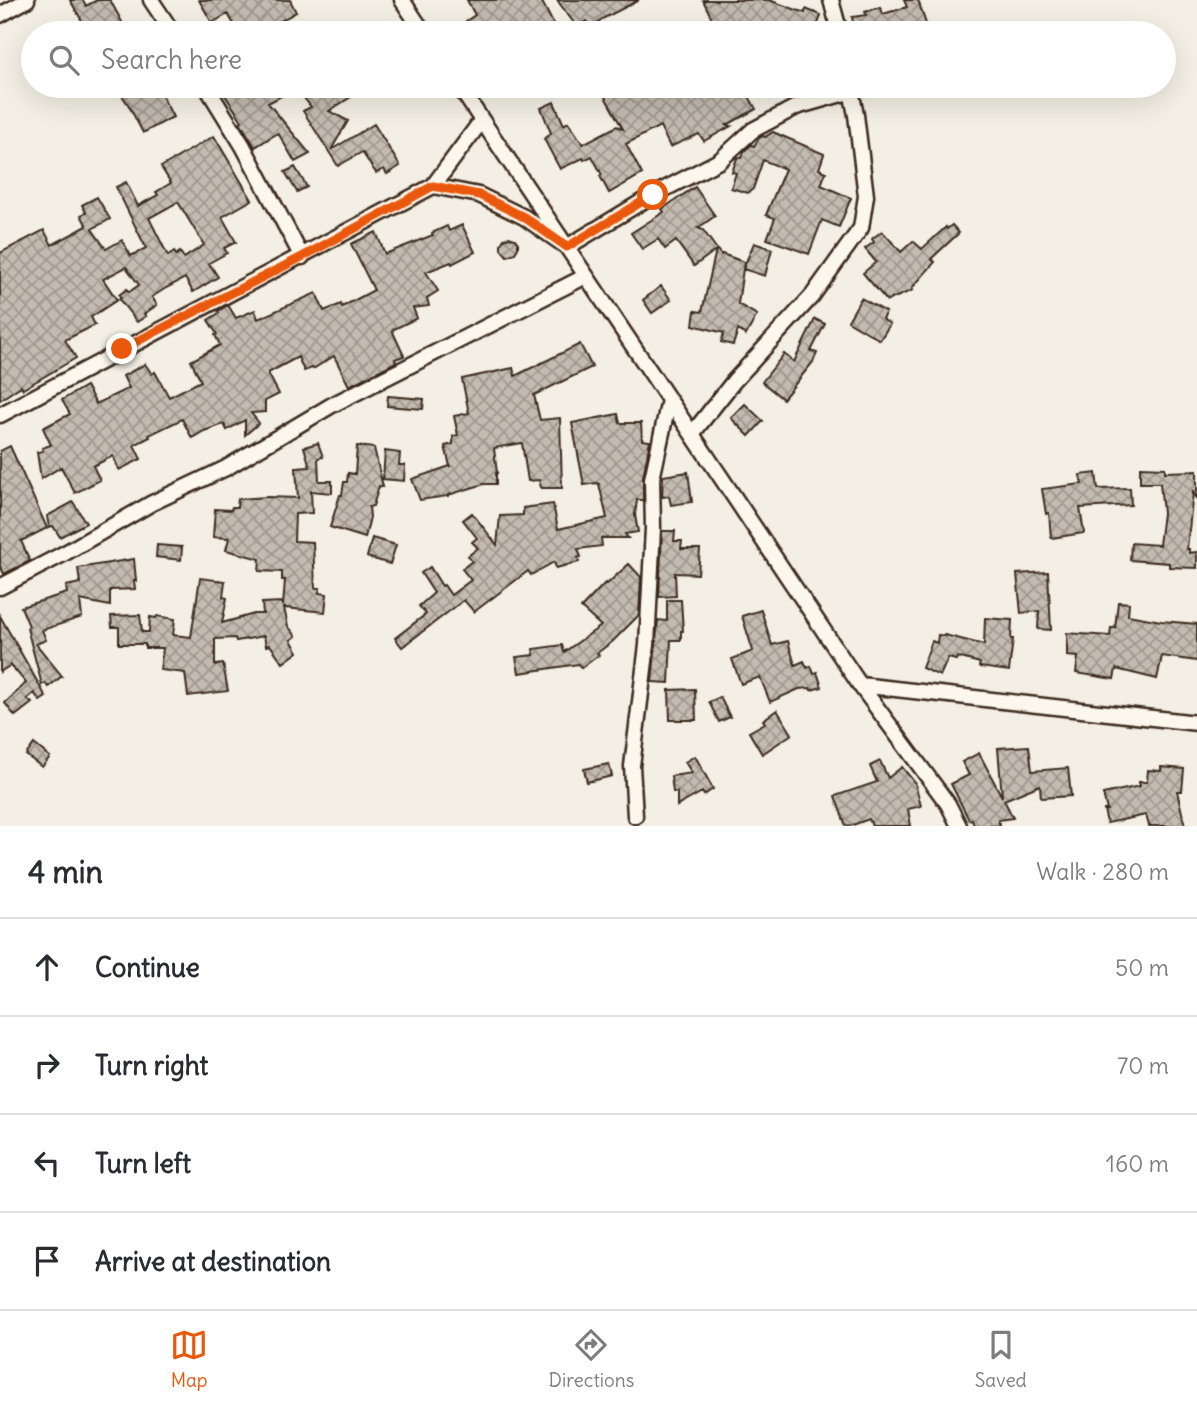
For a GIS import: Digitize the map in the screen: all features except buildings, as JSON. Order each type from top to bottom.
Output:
[{"type":"street","points":[[0,15],[27,0]]},
{"type":"street","points":[[150,0],[165,21]]},
{"type":"street","points":[[402,0],[416,21]]},
{"type":"street","points":[[831,0],[837,21]]},
{"type":"street","points":[[213,98],[243,146],[302,257]]},
{"type":"street","points":[[467,98],[860,685],[948,804],[959,826]]},
{"type":"street","points":[[567,247],[653,195],[719,161],[753,130],[796,107],[822,98]]},
{"type":"street","points":[[692,434],[734,381],[812,296],[861,228],[866,196],[853,98]]},
{"type":"street","points":[[0,415],[433,186],[482,120]]},
{"type":"street","points":[[433,186],[479,195],[524,217],[567,247]]},
{"type":"street","points":[[0,587],[152,503],[226,468],[332,405],[586,276]]},
{"type":"street","points":[[635,816],[632,766],[647,645],[653,528],[652,479],[669,400]]},
{"type":"street","points":[[860,685],[1197,723]]},
{"type":"route","points":[[122,349],[433,186],[479,195],[524,217],[567,247],[653,195]]}]
